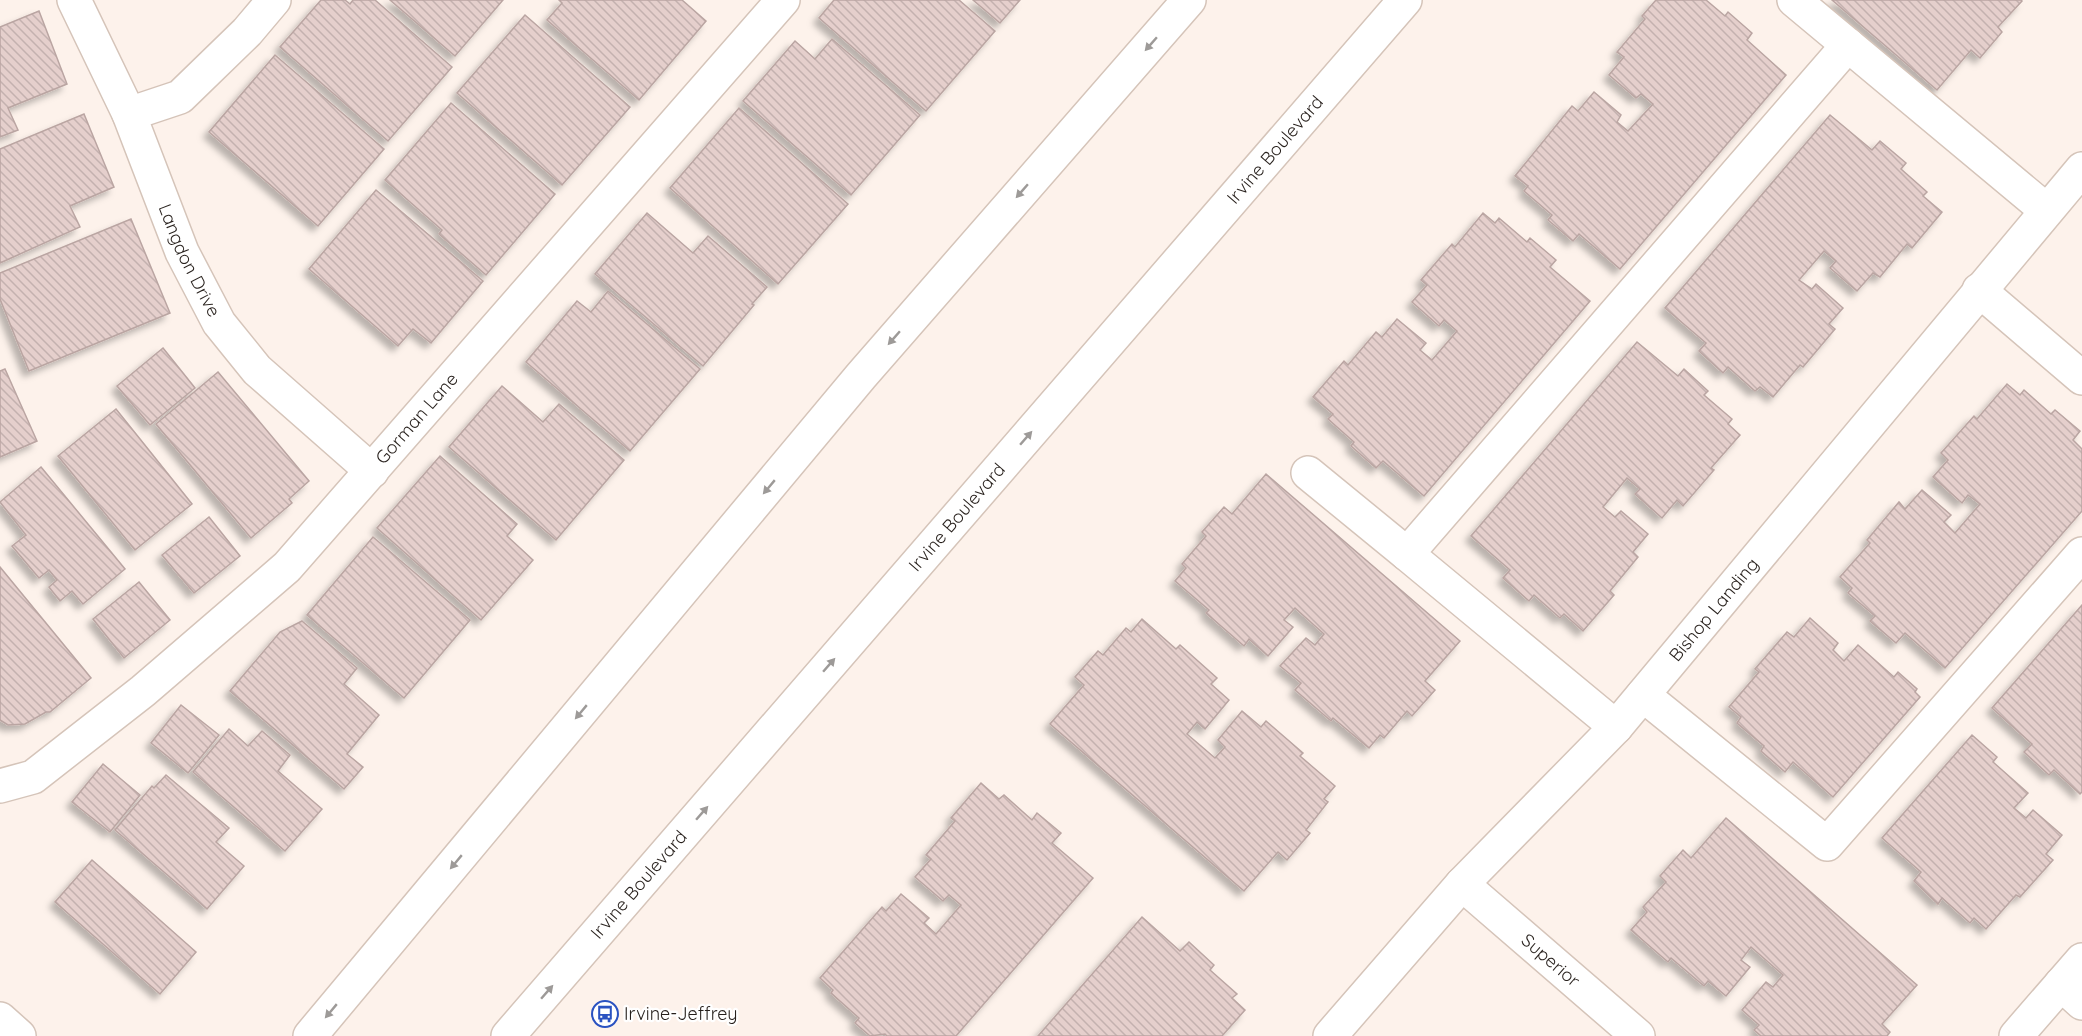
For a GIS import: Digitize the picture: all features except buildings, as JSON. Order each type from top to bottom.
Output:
[{"type":"street","name":"Langdon Drive","points":[[74,0],[129,114],[182,252],[219,323],[256,370],[372,471]]},
{"type":"street","points":[[129,114],[180,97],[247,32],[274,0]]},
{"type":"street","name":"Gorman Lane","points":[[2,787],[33,777],[161,676],[287,567],[783,0]]},
{"type":"street","points":[[310,1036],[861,376],[1189,0]]},
{"type":"street","name":"Irvine Boulevard","points":[[508,1036],[1405,0]]},
{"type":"street","points":[[1794,0],[2046,210]]},
{"type":"street","points":[[1407,554],[1848,45]]},
{"type":"street","name":"Bishop Landing","points":[[1330,1036],[1462,884],[1616,727],[2082,169]]},
{"type":"street","points":[[1979,290],[2082,378]]},
{"type":"street","points":[[1308,473],[1616,727]]},
{"type":"street","points":[[1642,695],[1827,844],[2082,554]]},
{"type":"street","name":"Superior","points":[[1462,884],[1638,1036]]},
{"type":"street","points":[[2016,1036],[2071,994],[2082,960]]},
{"type":"street","points":[[0,1019],[19,1036]]},
{"type":"place","name":"Irvine-Jeffrey","points":[[605,1014]]}]
